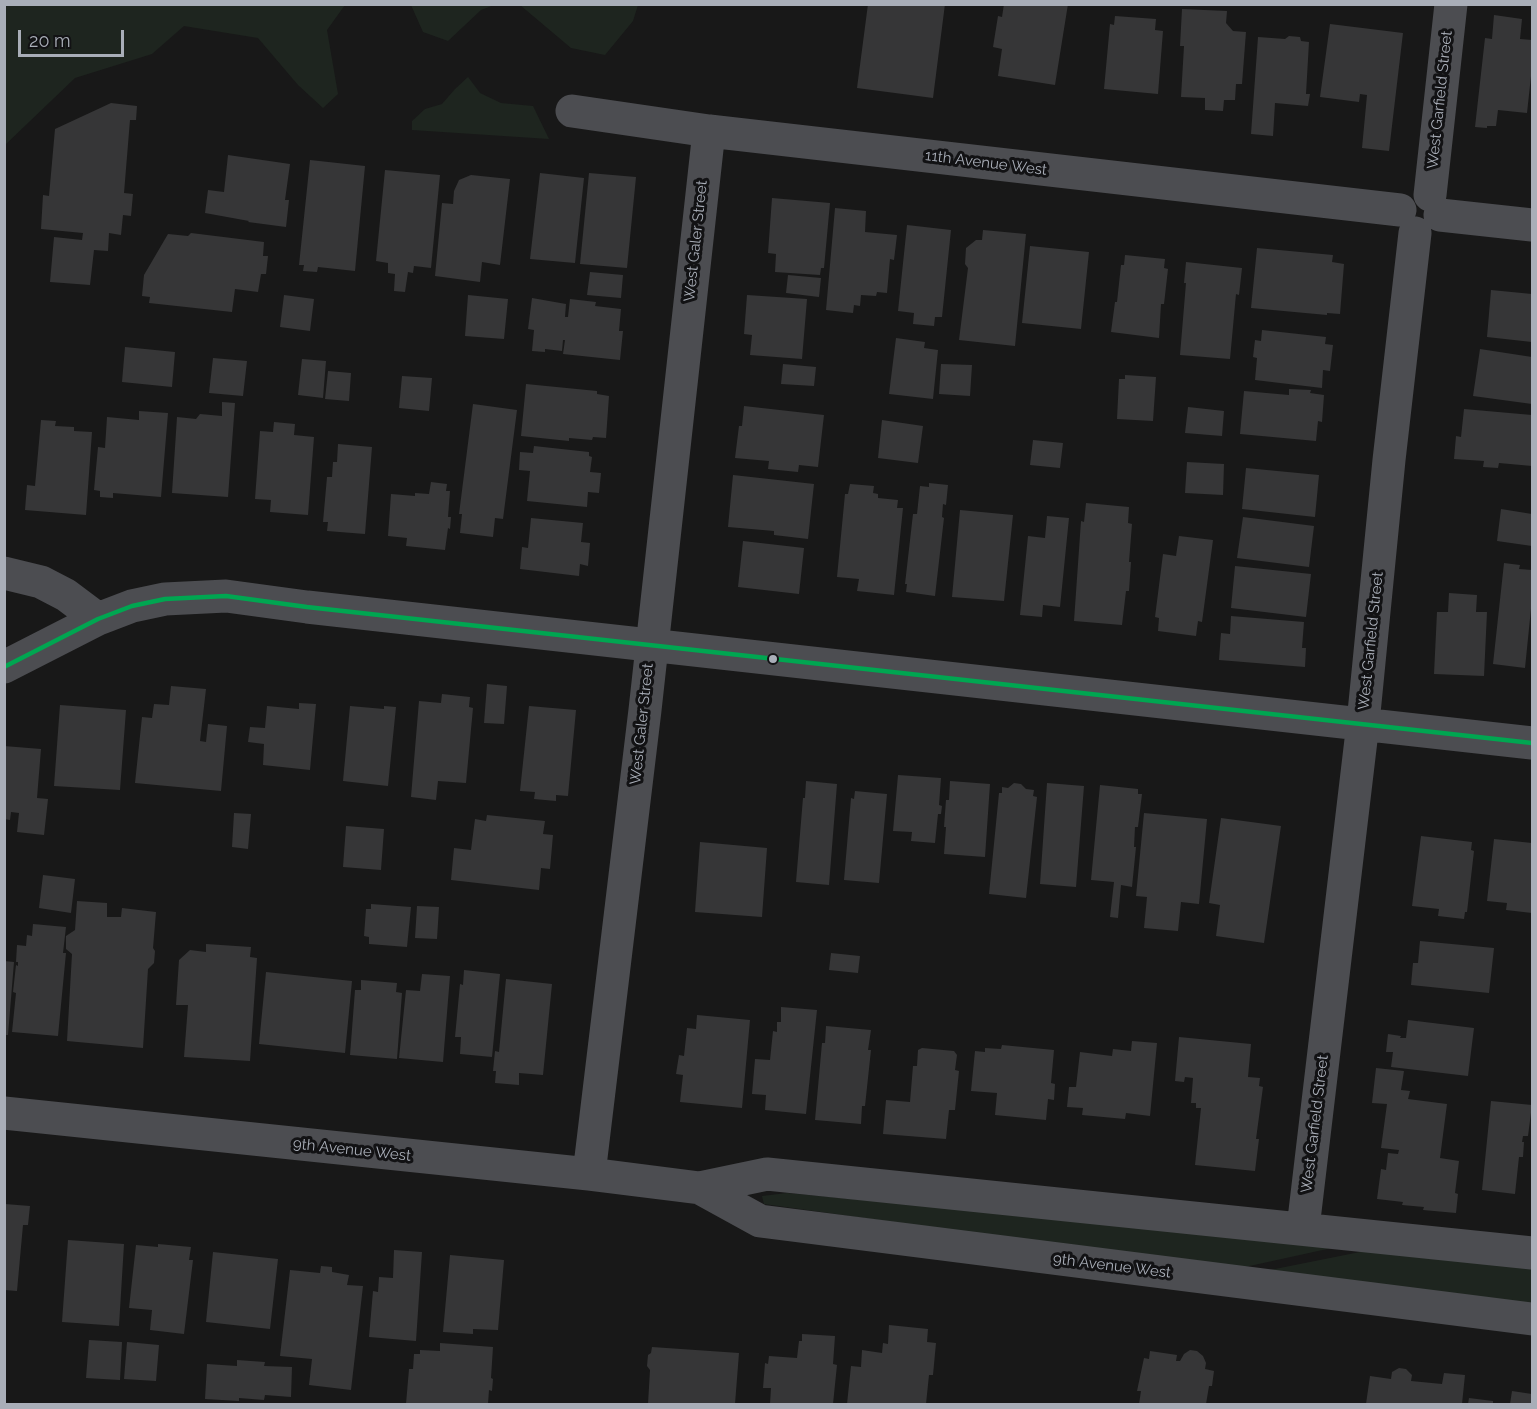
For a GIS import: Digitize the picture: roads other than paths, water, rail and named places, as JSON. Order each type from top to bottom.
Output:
[{"type":"street","name":"West Garfield Street","points":[[1303,1228],[1363,723],[1389,460],[1451,4]]},
{"type":"street","name":"11th Avenue West","points":[[572,111],[708,131],[1533,225]]},
{"type":"street","name":"West Galer Street","points":[[589,1174],[708,131]]},
{"type":"street","points":[[4,573],[41,582],[66,595],[98,619]]},
{"type":"street","points":[[4,667],[98,619],[132,606],[165,599],[226,596],[1533,743]]},
{"type":"street","name":"9th Avenue West","points":[[4,1113],[589,1174],[700,1188],[767,1174],[1533,1253]]},
{"type":"street","name":"9th Avenue West","points":[[700,1188],[760,1221],[1533,1319]]}]
